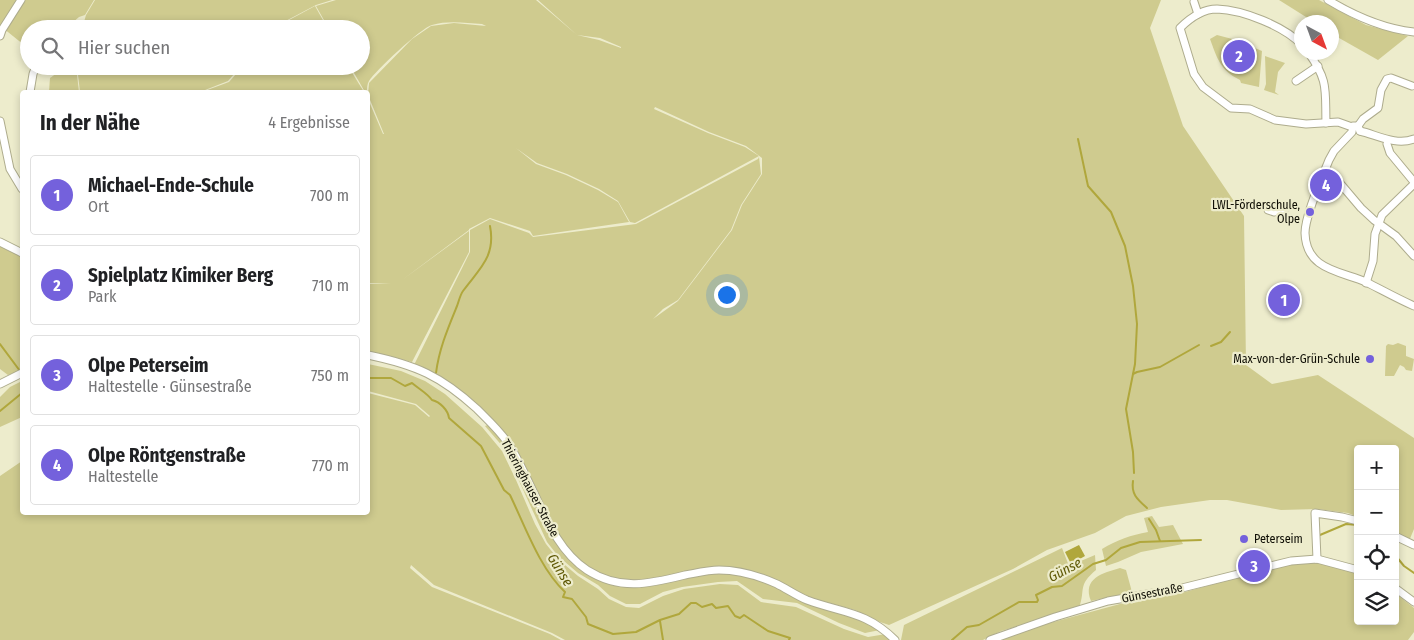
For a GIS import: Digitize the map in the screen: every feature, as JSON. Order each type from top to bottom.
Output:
[{"type":"street","points":[[0,36],[20,0]]},
{"type":"street","points":[[1328,0],[1350,13],[1374,22],[1414,32]]},
{"type":"street","points":[[1194,2],[1198,14]]},
{"type":"street","points":[[1294,39],[1285,32],[1245,14],[1216,9],[1198,14],[1180,28],[1194,74],[1203,86],[1231,108],[1250,109],[1275,120],[1306,124],[1338,122],[1397,141],[1414,140]]},
{"type":"street","points":[[1314,60],[1324,80],[1326,123]]},
{"type":"street","points":[[1296,80],[1318,66]]},
{"type":"street","points":[[30,90],[32,75]]},
{"type":"street","points":[[1412,86],[1391,78],[1387,79],[1381,90],[1378,108],[1363,119],[1356,129],[1334,151],[1308,217],[1305,232],[1306,242],[1312,256],[1322,266],[1366,283],[1414,306]]},
{"type":"street","points":[[0,121],[10,169],[20,186]]},
{"type":"street","points":[[1366,283],[1372,261],[1375,234],[1382,214],[1414,183],[1390,154],[1387,144]]},
{"type":"street","points":[[1333,175],[1361,208],[1396,236],[1414,256]]},
{"type":"street","points":[[1268,210],[1274,212],[1284,210]]},
{"type":"street","points":[[0,242],[20,253]]},
{"type":"street","name":"Thieringhauser Straße","points":[[370,355],[406,364],[443,381],[491,422],[509,444],[548,524],[572,557],[586,569],[605,579],[638,584],[650,584],[699,572],[716,570],[735,571],[755,576],[818,604],[861,615],[879,625],[895,640]]},
{"type":"street","points":[[1,381],[20,374]]},
{"type":"street","points":[[1317,559],[1315,513],[1354,520]]},
{"type":"street","points":[[1399,538],[1414,545]]},
{"type":"street","name":"Günsestraße","points":[[990,640],[1108,601],[1182,588],[1291,561],[1317,559],[1354,569]]},
{"type":"street","points":[[1399,591],[1414,602]]},
{"type":"shaded area","points":[[0,0],[20,0],[0,33]]},
{"type":"shaded area","points":[[21,0],[94,0],[85,15],[76,20],[20,20],[20,42],[3,28]]},
{"type":"shaded area","points":[[95,0],[332,0],[316,5],[288,20],[85,20]]},
{"type":"shaded area","points":[[336,0],[536,0],[577,35],[538,0],[1161,0],[1150,28],[1183,126],[1244,216],[1246,365],[1272,384],[1318,375],[1414,438],[1414,529],[1409,541],[1399,536],[1399,445],[1354,445],[1354,515],[1317,509],[1281,510],[1227,500],[1210,500],[1161,507],[1126,516],[1095,533],[1047,550],[1013,569],[889,625],[855,610],[807,597],[802,600],[861,618],[880,630],[865,633],[797,603],[763,599],[737,581],[682,587],[663,592],[640,604],[626,604],[610,596],[558,556],[547,542],[504,448],[485,426],[490,424],[507,445],[539,510],[562,548],[576,564],[593,576],[614,584],[639,587],[706,573],[737,574],[737,569],[706,568],[645,582],[621,581],[598,573],[580,561],[565,545],[542,507],[512,445],[493,421],[454,386],[414,365],[470,252],[470,230],[490,219],[529,233],[533,237],[636,224],[759,157],[761,174],[741,205],[731,230],[678,300],[663,309],[653,319],[678,301],[732,230],[742,205],[762,174],[762,158],[746,146],[709,132],[655,107],[654,109],[708,133],[745,147],[759,156],[635,223],[630,222],[618,201],[599,189],[567,174],[537,163],[516,148],[536,164],[566,175],[618,202],[629,222],[533,236],[530,231],[490,218],[469,229],[402,280],[469,231],[469,252],[412,362],[370,352],[370,284],[391,283],[370,283],[370,104],[384,134],[370,100],[369,83],[412,39],[431,26],[454,23],[486,26],[482,24],[451,22],[438,23],[426,28],[409,41],[380,68],[369,81],[367,90],[364,90],[355,75],[370,75],[370,20],[324,20],[316,6]],"holes":[[[577,35],[600,38],[621,47],[621,48]]]},
{"type":"shaded area","points":[[1279,0],[1319,0],[1366,25],[1408,36],[1378,60],[1339,38],[1339,15],[1303,15]]},
{"type":"shaded area","points":[[315,6],[323,20],[289,20]]},
{"type":"shaded area","points":[[1217,35],[1236,40],[1262,51],[1259,87],[1241,83],[1240,80],[1224,68],[1217,58],[1210,39]]},
{"type":"shaded area","points":[[1265,56],[1285,63],[1278,72],[1275,92],[1279,95],[1264,90],[1266,84]]},
{"type":"shaded area","points":[[54,75],[77,75],[79,90],[49,90],[50,78]]},
{"type":"shaded area","points":[[78,75],[233,75],[228,81],[205,90],[80,90]]},
{"type":"shaded area","points":[[235,75],[354,75],[363,90],[207,90],[229,82]]},
{"type":"shaded area","points":[[0,244],[20,254],[20,371],[8,375],[0,369]]},
{"type":"shaded area","points":[[1398,343],[1406,346],[1406,356],[1414,359],[1412,371],[1406,370],[1400,365],[1394,376],[1385,376],[1386,346]]},
{"type":"shaded area","points":[[370,364],[401,371],[425,381],[445,394],[482,427],[502,451],[546,544],[558,559],[609,599],[626,607],[639,608],[663,596],[684,589],[720,584],[738,585],[761,602],[796,607],[844,629],[868,637],[886,634],[891,640],[565,640],[434,585],[411,565],[410,568],[432,587],[561,640],[0,640],[0,476],[20,462],[20,515],[370,515],[370,394],[415,405],[430,416],[416,404],[370,392]]},
{"type":"shaded area","points":[[20,382],[20,418],[0,427],[0,397],[10,387]]},
{"type":"shaded area","points":[[1152,516],[1159,527],[1173,525],[1183,544],[1141,552],[1106,566],[1102,549],[1124,538],[1148,532],[1144,518]]},
{"type":"shaded area","points":[[1079,545],[1085,556],[1071,564],[1065,552]]},
{"type":"shaded area","points":[[1062,548],[1069,566],[1095,555],[1096,570],[1084,584],[1079,608],[1001,631],[983,640],[901,640],[904,625]]},
{"type":"shaded area","points":[[1317,562],[1354,572],[1354,625],[1399,625],[1399,596],[1414,608],[1414,632],[1408,640],[999,640],[1035,627],[1120,604],[1185,592],[1290,563]]},
{"type":"shaded area","points":[[1120,568],[1126,570],[1132,592],[1091,601],[1089,587],[1092,582],[1107,572]]},
{"type":"waterway","points":[[1078,139],[1088,186],[1111,212],[1125,246],[1133,286],[1137,324],[1135,364],[1126,409],[1133,452],[1134,473]]},
{"type":"waterway","points":[[436,373],[447,331],[461,294],[485,262],[491,246],[490,226]]},
{"type":"waterway","points":[[1211,346],[1221,342],[1230,332]]},
{"type":"waterway","points":[[0,344],[20,371]]},
{"type":"waterway","points":[[1133,374],[1160,367],[1199,345]]},
{"type":"waterway","name":"Günse","points":[[370,378],[391,378],[405,386],[412,383],[432,400],[441,404],[449,418],[481,446],[504,490],[510,495],[527,533],[548,572],[565,592],[563,597],[572,599],[586,617],[588,624],[613,634],[636,632],[660,620],[679,614],[691,603],[696,603],[702,607],[712,604],[716,608],[728,606],[735,616],[740,618],[744,615],[768,631],[790,638],[789,640]]},
{"type":"waterway","name":"Günse","points":[[0,411],[20,395]]},
{"type":"waterway","points":[[1133,481],[1133,489],[1136,496],[1147,508]]},
{"type":"waterway","points":[[1149,519],[1160,541]]},
{"type":"waterway","name":"Günse","points":[[1320,535],[1346,524],[1354,525]]},
{"type":"waterway","name":"Günse","points":[[952,640],[967,627],[979,625],[1019,602],[1037,602],[1036,595],[1052,587],[1062,586],[1093,564],[1106,560],[1121,548],[1140,542],[1201,540]]},
{"type":"waterway","name":"Günse","points":[[1399,560],[1414,573]]},
{"type":"waterway","points":[[660,621],[663,640]]},
{"type":"place","name":"Spielplatz Kimiker Berg","points":[[1239,56]]},
{"type":"place","name":"Olpe Röntgenstraße","points":[[1326,185]]},
{"type":"place","name":"LWL-Förderschule, Olpe","points":[[1310,212]]},
{"type":"place","name":"Michael-Ende-Schule","points":[[1284,300]]},
{"type":"place","name":"Max-von-der-Grün-Schule","points":[[1370,359]]},
{"type":"place","name":"Peterseim","points":[[1244,539]]},
{"type":"place","name":"Olpe Peterseim","points":[[1254,566]]}]
